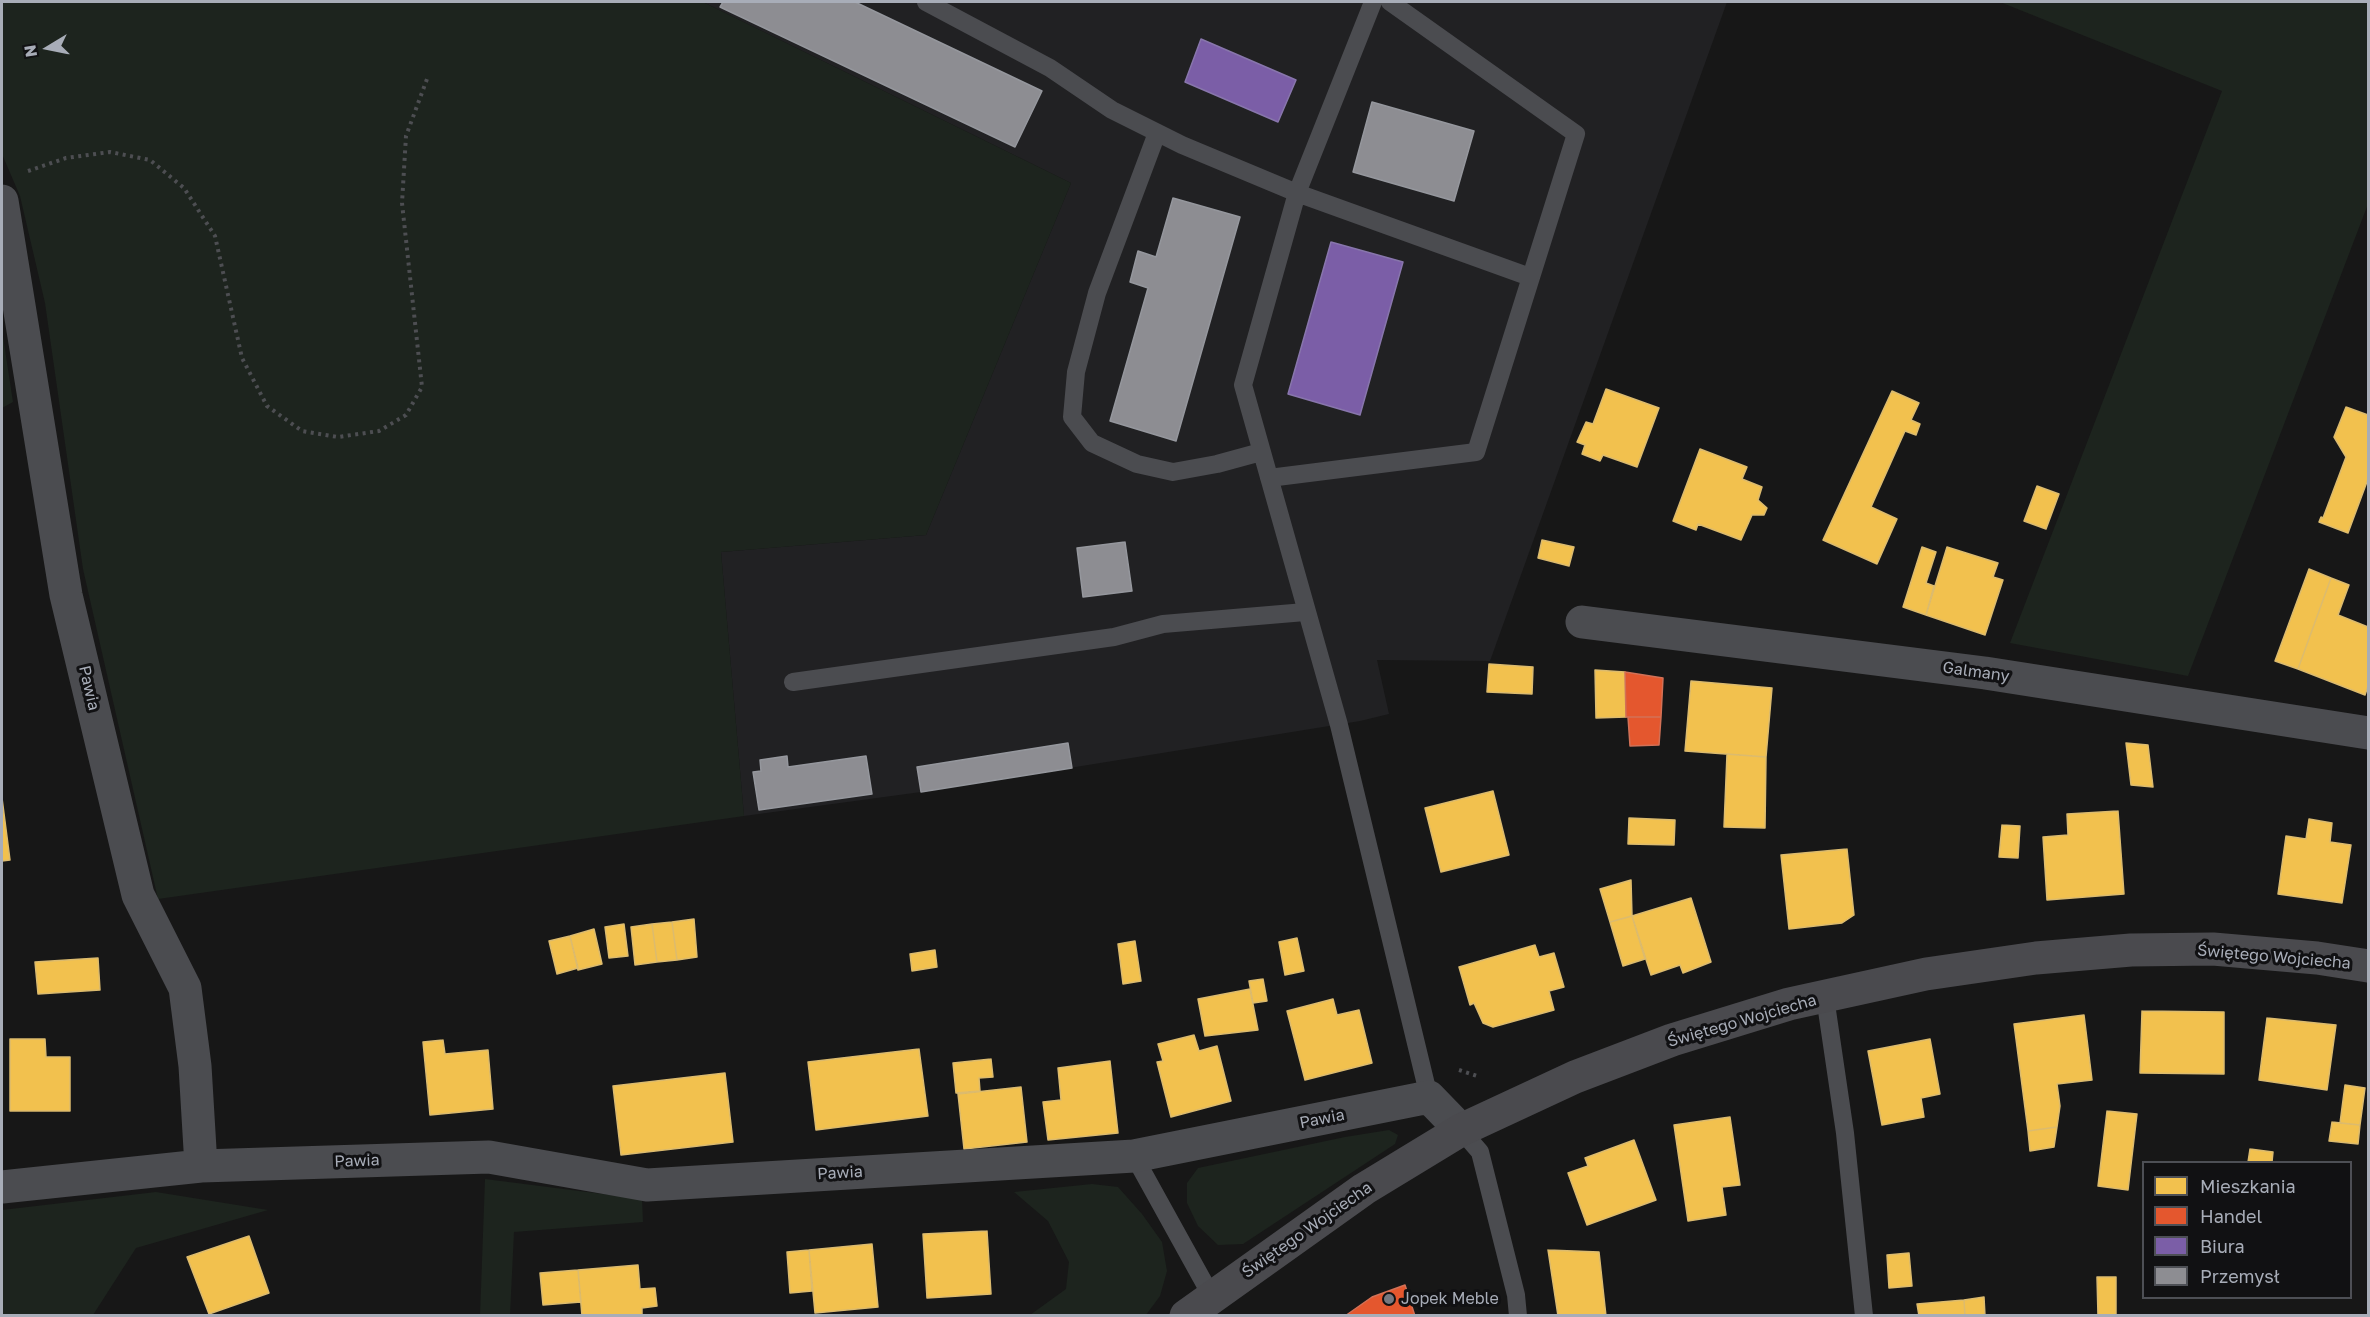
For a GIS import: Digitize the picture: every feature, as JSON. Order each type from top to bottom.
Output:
[{"type":"street","name":"Pawia","points":[[2,201],[66,595],[138,895],[184,988],[195,1066],[201,1166]]},
{"type":"street","name":"Galmany","points":[[1582,622],[1985,673],[2368,733]]},
{"type":"street","name":"Świętego Wojciecha","points":[[1199,1306],[1364,1189],[1461,1131],[1575,1077],[1672,1040],[1789,1004],[1926,974],[2036,958],[2131,950],[2213,949],[2368,966]]},
{"type":"street","name":"Pawia","points":[[2,1187],[201,1166],[489,1157],[647,1185],[1134,1156],[1429,1097]]},
{"type":"street","points":[[1429,1097],[1461,1131]]},
{"type":"lane","points":[[926,2],[1050,68],[1113,111],[1157,133],[1297,194],[1530,276]]},
{"type":"lane","points":[[1373,2],[1297,194],[1243,385],[1305,612],[1339,725],[1429,1097]]},
{"type":"lane","points":[[1269,478],[1476,452],[1576,134],[1390,2]]},
{"type":"lane","points":[[1157,133],[1097,293],[1076,372],[1072,417],[1092,443],[1137,464],[1173,472],[1217,464],[1261,452]]},
{"type":"lane","points":[[793,682],[1114,637],[1163,624],[1305,612]]},
{"type":"lane","points":[[1825,997],[1845,1132],[1864,1316]]},
{"type":"lane","points":[[1461,1131],[1480,1152],[1516,1294],[1518,1316]]},
{"type":"lane","points":[[1134,1156],[1199,1306]]},
{"type":"path","points":[[23,173],[66,158],[111,152],[150,160],[184,188],[215,236],[242,358],[267,406],[302,431],[338,437],[379,431],[406,415],[422,387],[402,203],[406,136],[427,79]]},
{"type":"path","points":[[1456,1069],[1476,1077],[1486,1077]]},
{"type":"shaded area","points":[[2,2],[703,2],[1071,183],[926,535],[721,552],[744,816],[158,899],[83,569],[45,303],[20,196],[2,154]]},
{"type":"shaded area","points":[[703,2],[1727,2],[1490,661],[1377,660],[1389,714],[1360,721],[921,792],[744,816],[721,552],[926,535],[1071,183]]},
{"type":"shaded area","points":[[2000,2],[2368,2],[2368,204],[2188,676],[2010,643],[2222,91]]},
{"type":"shaded area","points":[[2,330],[13,402],[2,408]]},
{"type":"shaded area","points":[[1389,1130],[1398,1135],[1395,1144],[1243,1244],[1218,1245],[1198,1226],[1187,1203],[1187,1183],[1198,1168]]},
{"type":"shaded area","points":[[485,1179],[642,1199],[643,1222],[514,1232],[510,1315],[480,1316]]},
{"type":"shaded area","points":[[1092,1184],[1118,1187],[1142,1214],[1162,1242],[1167,1271],[1160,1296],[1146,1315],[1030,1315],[1066,1289],[1069,1262],[1048,1221],[1014,1192]]},
{"type":"shaded area","points":[[156,1192],[268,1210],[136,1248],[93,1315],[2,1315],[2,1210]]},
{"type":"building: Mieszkania","points":[[1606,389],[1659,408],[1637,467],[1603,455],[1600,461],[1582,454],[1585,445],[1577,442],[1586,422],[1593,424]]},
{"type":"building: Mieszkania","points":[[1892,391],[1919,403],[1911,420],[1920,424],[1916,435],[1905,431],[1871,507],[1897,519],[1877,564],[1823,540]]},
{"type":"building: Mieszkania","points":[[2346,407],[2368,415],[2368,479],[2348,533],[2319,522],[2321,517],[2323,518],[2346,457],[2334,437]]},
{"type":"building: Mieszkania","points":[[1700,449],[1747,467],[1742,479],[1762,487],[1758,500],[1767,508],[1764,515],[1752,515],[1741,540],[1698,524],[1696,530],[1673,521]]},
{"type":"building: Mieszkania","points":[[2037,486],[2059,494],[2046,529],[2024,521]]},
{"type":"building: Mieszkania","points":[[1542,540],[1574,547],[1569,566],[1538,558]]},
{"type":"building: Mieszkania","points":[[1922,547],[1936,552],[1926,583],[1934,586],[1926,615],[1903,607]]},
{"type":"building: Mieszkania","points":[[1947,547],[1998,563],[1993,577],[2003,580],[1985,635],[1926,615]]},
{"type":"building: Mieszkania","points":[[2309,569],[2331,578],[2298,669],[2275,661]]},
{"type":"building: Mieszkania","points":[[2331,578],[2349,585],[2338,615],[2368,627],[2368,686],[2365,695],[2298,669]]},
{"type":"building: Mieszkania","points":[[1489,664],[1533,667],[1532,694],[1487,692]]},
{"type":"building: Mieszkania","points":[[1595,670],[1625,672],[1626,717],[1596,718]]},
{"type":"building: Mieszkania","points":[[1691,681],[1772,688],[1766,757],[1685,751]]},
{"type":"building: Mieszkania","points":[[2126,743],[2148,745],[2153,787],[2131,785]]},
{"type":"building: Mieszkania","points":[[1727,754],[1766,757],[1765,828],[1724,827]]},
{"type":"building: Mieszkania","points":[[1493,791],[1509,855],[1441,872],[1425,808]]},
{"type":"building: Mieszkania","points":[[2,798],[10,860],[2,861]]},
{"type":"building: Mieszkania","points":[[2118,811],[2124,894],[2047,900],[2043,837],[2068,835],[2067,814]]},
{"type":"building: Mieszkania","points":[[1629,818],[1675,820],[1674,845],[1628,844]]},
{"type":"building: Mieszkania","points":[[2309,819],[2332,823],[2330,842],[2351,845],[2342,903],[2278,894],[2286,836],[2306,839]]},
{"type":"building: Mieszkania","points":[[2002,825],[2020,826],[2018,858],[1999,857]]},
{"type":"building: Mieszkania","points":[[1847,849],[1854,915],[1842,923],[1789,929],[1781,855]]},
{"type":"building: Mieszkania","points":[[1631,880],[1632,916],[1610,922],[1600,889]]},
{"type":"building: Mieszkania","points":[[1691,898],[1711,962],[1683,973],[1680,965],[1651,975],[1632,916]]},
{"type":"building: Mieszkania","points":[[1632,916],[1645,959],[1623,966],[1610,922]]},
{"type":"building: Mieszkania","points":[[694,919],[697,957],[677,960],[672,922]]},
{"type":"building: Mieszkania","points":[[672,922],[677,960],[657,962],[652,924]]},
{"type":"building: Mieszkania","points":[[624,924],[628,956],[609,958],[605,927]]},
{"type":"building: Mieszkania","points":[[652,924],[657,962],[635,965],[631,927]]},
{"type":"building: Mieszkania","points":[[594,929],[602,964],[578,970],[570,936]]},
{"type":"building: Mieszkania","points":[[570,936],[578,968],[557,974],[549,941]]},
{"type":"building: Mieszkania","points":[[1297,938],[1304,971],[1285,975],[1279,942]]},
{"type":"building: Mieszkania","points":[[1135,941],[1141,981],[1123,984],[1118,944]]},
{"type":"building: Mieszkania","points":[[1535,945],[1539,957],[1554,953],[1564,987],[1549,991],[1554,1010],[1493,1027],[1483,1023],[1474,1003],[1470,1005],[1459,967]]},
{"type":"building: Mieszkania","points":[[935,950],[937,967],[912,971],[910,954]]},
{"type":"building: Mieszkania","points":[[98,958],[100,990],[38,994],[35,962]]},
{"type":"building: Mieszkania","points":[[1263,979],[1267,1001],[1253,1003],[1249,981]]},
{"type":"building: Mieszkania","points":[[1250,989],[1258,1030],[1205,1036],[1198,999]]},
{"type":"building: Mieszkania","points":[[1333,999],[1337,1015],[1359,1010],[1372,1063],[1305,1080],[1287,1011]]},
{"type":"building: Mieszkania","points":[[2142,1011],[2224,1012],[2224,1074],[2140,1073]]},
{"type":"building: Mieszkania","points":[[2084,1015],[2092,1080],[2057,1084],[2060,1106],[2057,1127],[2028,1131],[2014,1024]]},
{"type":"building: Mieszkania","points":[[2267,1018],[2336,1025],[2327,1090],[2259,1080]]},
{"type":"building: Mieszkania","points":[[1194,1035],[1199,1051],[1217,1046],[1231,1101],[1171,1117],[1157,1062],[1163,1061],[1158,1044]]},
{"type":"building: Mieszkania","points":[[10,1039],[45,1039],[46,1057],[70,1057],[70,1111],[10,1111]]},
{"type":"building: Mieszkania","points":[[1930,1039],[1940,1094],[1921,1098],[1924,1117],[1882,1125],[1868,1051]]},
{"type":"building: Mieszkania","points":[[443,1040],[445,1054],[488,1050],[493,1109],[430,1115],[423,1042]]},
{"type":"building: Mieszkania","points":[[919,1049],[928,1116],[816,1130],[808,1062]]},
{"type":"building: Mieszkania","points":[[991,1059],[993,1077],[979,1078],[980,1091],[956,1093],[953,1063]]},
{"type":"building: Mieszkania","points":[[1110,1061],[1118,1133],[1048,1140],[1043,1102],[1061,1100],[1058,1068]]},
{"type":"building: Mieszkania","points":[[725,1073],[733,1142],[621,1155],[613,1086]]},
{"type":"building: Mieszkania","points":[[2345,1085],[2365,1088],[2360,1125],[2340,1123]]},
{"type":"building: Mieszkania","points":[[1021,1087],[1027,1142],[964,1149],[958,1094]]},
{"type":"building: Mieszkania","points":[[2107,1111],[2137,1114],[2128,1190],[2098,1186]]},
{"type":"building: Mieszkania","points":[[1730,1117],[1740,1185],[1722,1187],[1726,1215],[1688,1221],[1674,1125]]},
{"type":"building: Mieszkania","points":[[2332,1122],[2360,1125],[2358,1144],[2329,1141]]},
{"type":"building: Mieszkania","points":[[2057,1127],[2054,1147],[2030,1151],[2028,1131]]},
{"type":"building: Mieszkania","points":[[1634,1140],[1656,1200],[1587,1225],[1568,1173],[1588,1166],[1585,1158]]},
{"type":"building: Mieszkania","points":[[2250,1149],[2273,1152],[2272,1161],[2248,1161]]},
{"type":"building: Mieszkania","points":[[987,1231],[991,1294],[927,1298],[923,1234]]},
{"type":"building: Mieszkania","points":[[249,1236],[269,1293],[209,1314],[187,1257]]},
{"type":"building: Mieszkania","points":[[872,1244],[878,1307],[815,1313],[809,1250]]},
{"type":"building: Mieszkania","points":[[809,1250],[812,1291],[790,1293],[787,1252]]},
{"type":"building: Mieszkania","points":[[1548,1250],[1599,1252],[1606,1316],[1558,1316]]},
{"type":"building: Mieszkania","points":[[1909,1253],[1912,1286],[1889,1288],[1887,1255]]},
{"type":"building: Mieszkania","points":[[638,1265],[640,1289],[655,1288],[657,1306],[642,1308],[642,1316],[582,1316],[578,1270]]},
{"type":"building: Mieszkania","points":[[578,1270],[581,1302],[543,1305],[540,1273]]},
{"type":"building: Mieszkania","points":[[2097,1277],[2116,1277],[2116,1316],[2098,1316]]},
{"type":"building: Mieszkania","points":[[1984,1297],[1985,1316],[1965,1316],[1964,1300]]},
{"type":"building: Mieszkania","points":[[1964,1300],[1965,1316],[1919,1316],[1917,1304]]},
{"type":"building: Handel","points":[[1625,672],[1663,678],[1661,717],[1626,717]]},
{"type":"building: Handel","points":[[1628,717],[1661,717],[1659,745],[1630,746]]},
{"type":"building: Handel","name":"Jopek Meble","points":[[1405,1285],[1415,1316],[1345,1316],[1372,1297]]},
{"type":"building: Biura","points":[[1201,39],[1296,80],[1278,122],[1185,82]]},
{"type":"building: Biura","points":[[1331,242],[1403,262],[1360,415],[1288,394]]},
{"type":"building: Przemysł","points":[[723,2],[855,2],[1042,91],[1015,147],[720,7]]},
{"type":"building: Przemysł","points":[[1372,102],[1474,131],[1454,201],[1353,172]]},
{"type":"building: Przemysł","points":[[1173,198],[1240,217],[1176,441],[1110,421],[1148,288],[1130,282],[1138,251],[1156,257]]},
{"type":"building: Przemysł","points":[[1125,542],[1132,591],[1083,597],[1077,548]]},
{"type":"building: Przemysł","points":[[1068,743],[1072,768],[921,792],[917,767]]},
{"type":"building: Przemysł","points":[[787,756],[788,767],[866,756],[872,794],[759,810],[753,772],[761,771],[760,760]]},
{"type":"place","name":"Jopek Meble","points":[[1389,1299]]}]
